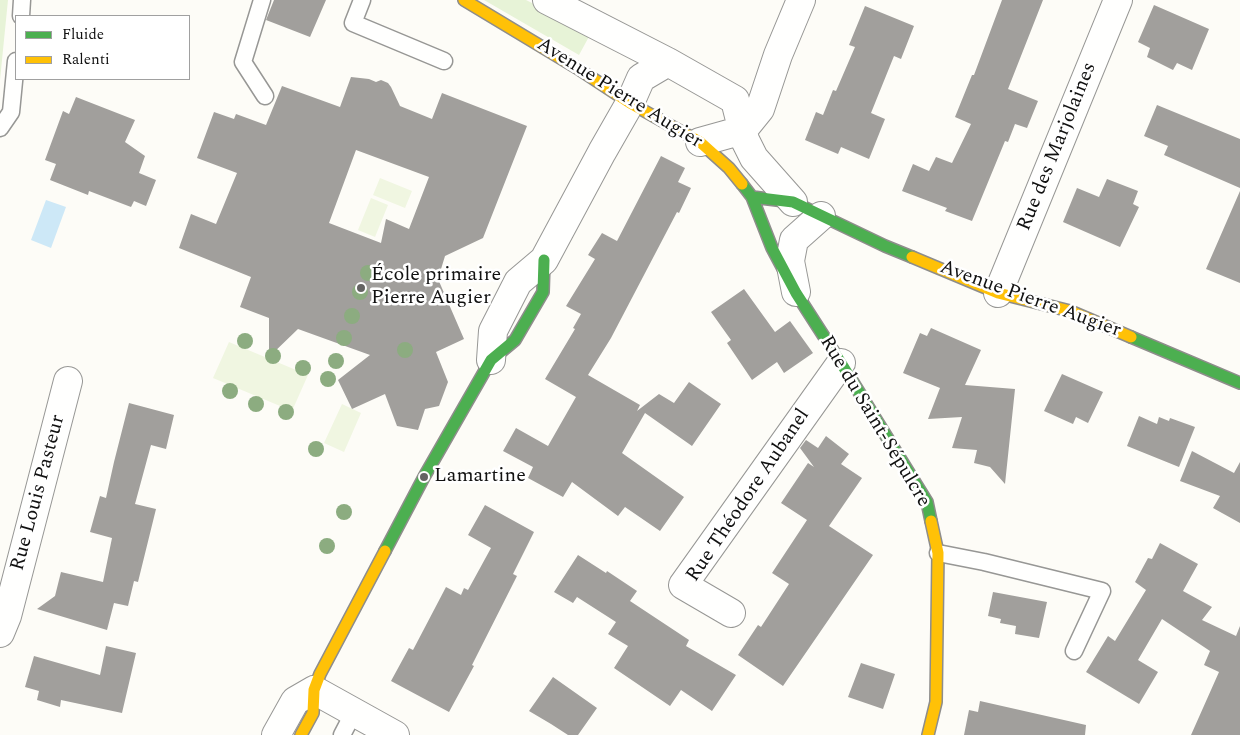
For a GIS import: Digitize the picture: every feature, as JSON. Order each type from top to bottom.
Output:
[{"type":"street","name":"Avenue Pierre Augier","points":[[464,0],[577,68],[630,103],[700,142],[729,168],[752,197],[793,202],[885,246],[998,293],[1070,310],[1240,383]]},
{"type":"street","points":[[547,0],[668,62],[735,100],[778,56]]},
{"type":"street","points":[[700,142],[743,130],[760,109],[778,56],[801,0]]},
{"type":"street","name":"Rue des Marjolaines","points":[[998,293],[1118,0]]},
{"type":"street","points":[[301,735],[312,713],[314,690],[320,674],[419,485],[491,360],[493,331],[518,282],[544,260],[630,103],[641,78],[668,62]]},
{"type":"street","name":"Avenue Pierre Augier","points":[[735,100],[744,140],[754,158],[793,202]]},
{"type":"street","name":"Rue du Saint-Sépulcre","points":[[752,197],[772,248],[796,293],[926,502],[938,553],[936,702],[928,735]]},
{"type":"street","name":"Rue du Saint-Sépulcre","points":[[796,293],[790,262],[794,240],[821,216]]},
{"type":"street","name":"Rue Théodore Aubanel","points":[[731,613],[684,585],[841,363]]},
{"type":"street","name":"Rue Louis Pasteur","points":[[0,633],[7,616],[68,381]]},
{"type":"street","points":[[314,690],[348,724],[395,735]]},
{"type":"street","points":[[276,735],[295,701],[314,690]]},
{"type":"lane","points":[[20,15],[22,0]]},
{"type":"lane","points":[[262,0],[243,62],[265,96]]},
{"type":"lane","points":[[362,0],[353,23],[444,61]]},
{"type":"lane","points":[[0,128],[12,112],[15,74]]},
{"type":"lane","points":[[938,553],[984,562],[1102,591],[1074,651]]},
{"type":"green space","points":[[0,0],[8,0],[0,80]]},
{"type":"green space","points":[[484,0],[526,0],[591,33],[579,55]]},
{"type":"green space","points":[[380,178],[412,191],[405,208],[373,195]]},
{"type":"green space","points":[[371,198],[388,205],[375,237],[358,230]]},
{"type":"green space","points":[[229,342],[308,375],[292,411],[213,378]]},
{"type":"green space","points":[[342,404],[361,413],[344,452],[324,443]]},
{"type":"water","points":[[46,200],[66,207],[51,248],[31,240]]},
{"type":"building","points":[[274,0],[326,0],[310,37],[266,20]]},
{"type":"building","points":[[1002,0],[1043,0],[1008,89],[1038,101],[1027,128],[1015,124],[1008,142],[1005,141],[972,221],[945,211],[947,208],[902,191],[913,164],[929,171],[936,157],[952,163],[971,124],[955,117],[972,75],[974,75]]},
{"type":"building","points":[[1154,5],[1209,29],[1192,70],[1177,63],[1173,70],[1147,57],[1150,48],[1138,42]]},
{"type":"building","points":[[865,6],[914,26],[901,59],[894,56],[871,113],[885,119],[869,159],[841,147],[838,154],[805,140],[816,112],[823,115],[833,90],[836,91],[855,47],[849,45]]},
{"type":"building","points":[[351,77],[369,79],[376,82],[381,80],[388,83],[391,87],[400,106],[432,119],[442,93],[527,126],[483,238],[445,256],[438,279],[464,339],[436,352],[448,382],[439,406],[425,409],[418,430],[397,426],[385,394],[352,409],[338,380],[370,355],[298,329],[269,357],[269,318],[240,307],[251,277],[179,248],[191,214],[216,224],[237,173],[197,158],[214,112],[234,119],[236,114],[266,125],[282,86],[340,107]],"holes":[[[356,150],[429,177],[409,229],[386,219],[381,243],[329,223]]]},
{"type":"building","points":[[76,97],[135,120],[125,142],[145,156],[139,173],[156,180],[146,206],[134,201],[131,207],[89,191],[88,195],[50,180],[56,164],[45,160],[63,111],[69,114]]},
{"type":"building","points":[[1157,105],[1240,139],[1240,188],[1164,155],[1168,146],[1144,136]]},
{"type":"building","points":[[661,156],[685,168],[678,182],[691,188],[611,338],[588,375],[640,405],[637,411],[659,394],[674,403],[689,382],[721,404],[692,446],[645,413],[622,453],[684,497],[660,531],[625,507],[618,516],[572,482],[563,497],[528,478],[533,467],[503,451],[516,428],[548,446],[576,397],[545,379],[575,329],[573,328],[581,314],[566,306],[595,259],[588,255],[602,233],[617,241]]},
{"type":"building","points":[[1107,179],[1138,191],[1133,204],[1139,207],[1120,247],[1063,222],[1077,188],[1099,197]]},
{"type":"building","points":[[1240,191],[1240,283],[1206,269]]},
{"type":"building","points":[[744,289],[775,332],[790,321],[813,353],[784,373],[777,362],[752,380],[727,343],[731,340],[711,312]]},
{"type":"building","points":[[931,328],[981,350],[965,385],[1015,389],[1005,484],[990,467],[974,463],[977,450],[952,448],[962,417],[928,419],[940,388],[903,373],[920,333],[927,336]]},
{"type":"building","points":[[1062,374],[1103,392],[1088,423],[1076,417],[1073,424],[1044,411]]},
{"type":"building","points":[[129,403],[174,415],[166,449],[151,445],[135,504],[156,509],[138,582],[134,581],[128,606],[114,603],[107,630],[37,609],[55,596],[61,572],[103,582],[112,538],[90,532],[100,496],[106,498]]},
{"type":"building","points":[[1139,416],[1157,424],[1159,417],[1169,421],[1170,418],[1195,427],[1179,467],[1127,446]]},
{"type":"building","points":[[826,436],[849,454],[841,464],[862,478],[829,526],[873,555],[783,686],[738,655],[758,625],[761,627],[789,584],[772,573],[807,520],[781,503],[808,463],[814,467],[800,448],[806,440],[818,448]]},
{"type":"building","points":[[1192,451],[1234,473],[1240,462],[1240,523],[1213,508],[1220,496],[1180,481]]},
{"type":"building","points":[[485,505],[534,532],[513,574],[517,576],[472,665],[474,666],[449,712],[391,681],[409,648],[413,650],[446,587],[461,595],[464,588],[468,590],[491,548],[468,535]]},
{"type":"building","points":[[1160,543],[1198,564],[1183,591],[1212,607],[1202,620],[1236,636],[1240,626],[1240,735],[1191,735],[1219,672],[1204,665],[1210,651],[1162,619],[1138,660],[1158,672],[1139,704],[1086,672],[1108,636],[1115,641],[1146,590],[1135,582],[1148,558],[1152,559]]},
{"type":"building","points":[[578,555],[637,591],[630,601],[689,640],[686,646],[736,675],[712,711],[681,690],[670,706],[614,668],[628,646],[608,634],[616,622],[577,597],[573,603],[554,592]]},
{"type":"building","points":[[993,592],[1047,602],[1039,638],[1015,634],[1016,626],[1000,623],[1001,619],[988,616]]},
{"type":"building","points":[[106,646],[136,653],[122,713],[61,700],[60,707],[37,700],[39,691],[25,687],[34,656],[100,675]]},
{"type":"building","points":[[861,663],[895,674],[883,709],[848,697]]},
{"type":"building","points":[[553,677],[597,708],[578,735],[568,735],[529,711]]},
{"type":"building","points":[[980,701],[1086,725],[1085,735],[964,735],[969,710],[978,712]]},
{"type":"traffic: fast","points":[[742,184],[752,197],[793,202],[912,257]]},
{"type":"traffic: fast","points":[[752,197],[772,248],[796,293],[927,502],[931,521]]},
{"type":"traffic: fast","points":[[385,551],[424,477],[491,360],[515,340],[543,292],[544,260]]},
{"type":"traffic: fast","points":[[1131,337],[1240,383]]},
{"type":"traffic: slow","points":[[464,0],[577,68],[630,103],[700,142],[729,168],[742,184]]},
{"type":"traffic: slow","points":[[912,257],[998,293],[1070,311],[1131,337]]},
{"type":"traffic: slow","points":[[928,735],[936,702],[938,553],[931,521]]},
{"type":"traffic: slow","points":[[301,735],[313,713],[314,690],[320,674],[385,551]]},
{"type":"place","name":"École primaire Pierre Augier","points":[[361,288]]},
{"type":"place","name":"Lamartine","points":[[424,477]]}]
